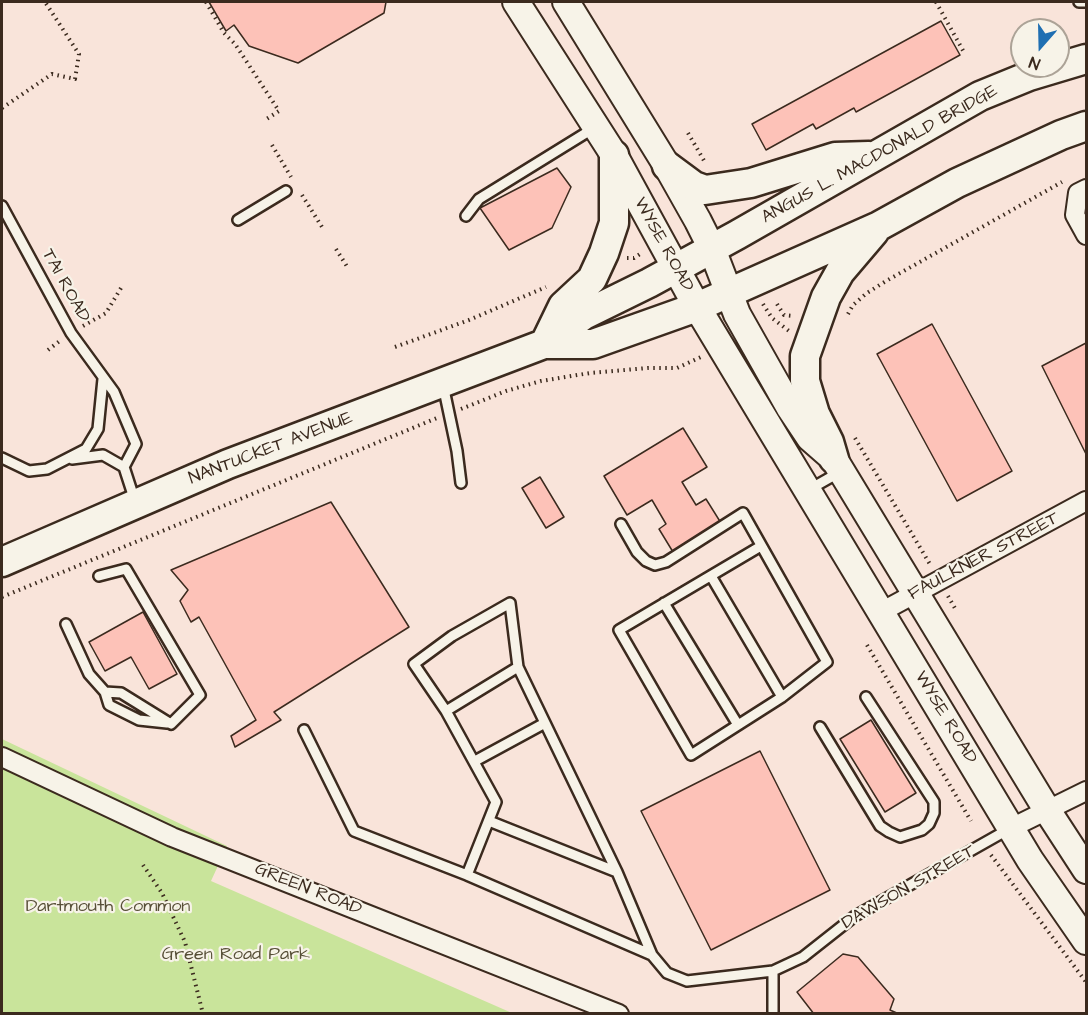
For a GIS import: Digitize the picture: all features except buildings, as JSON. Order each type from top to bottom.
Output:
[{"type":"main road","name":"WYSE ROAD","points":[[516,2],[614,155],[697,308],[786,458],[808,490],[1030,860],[1086,942]]},
{"type":"main road","name":"WYSE ROAD","points":[[566,2],[667,166],[712,249],[746,332],[790,408],[810,438],[838,465],[1047,810],[1086,870]]},
{"type":"main road","name":"ANGUS L. MACDONALD BRIDGE","points":[[712,249],[980,96],[1029,76],[1086,59]]},
{"type":"main road","points":[[729,294],[879,226],[957,183],[1061,135],[1086,126]]},
{"type":"main road","points":[[544,344],[563,306],[592,279],[604,253],[614,224],[614,155]]},
{"type":"main road","points":[[667,166],[694,186],[705,190],[751,183],[835,157],[874,156]]},
{"type":"main road","points":[[838,465],[815,414],[805,381],[806,356],[826,297],[840,272],[879,226]]},
{"type":"main road","name":"NANTUCKET AVENUE","points":[[2,562],[228,464],[544,344],[584,315],[712,249]]},
{"type":"main road","name":"NANTUCKET AVENUE","points":[[544,344],[594,344],[697,308],[729,294]]},
{"type":"street","points":[[1077,187],[1075,215],[1086,235]]},
{"type":"street","name":"FAULKNER STREET","points":[[881,612],[1086,501]]},
{"type":"street","name":"GREEN ROAD","points":[[2,757],[172,837],[619,1014]]},
{"type":"street","name":"DAWSON STREET","points":[[1011,828],[1086,791]]},
{"type":"lane","points":[[1079,2],[1086,2]]},
{"type":"lane","points":[[466,216],[479,199],[596,128]]},
{"type":"lane","points":[[238,220],[286,191]]},
{"type":"lane","name":"TA1 ROAD","points":[[2,206],[71,333],[114,392],[136,444],[124,466]]},
{"type":"lane","points":[[2,458],[29,471],[47,469],[86,449],[98,429],[103,379]]},
{"type":"lane","points":[[443,383],[461,483]]},
{"type":"lane","points":[[64,460],[103,455],[124,466],[136,503]]},
{"type":"lane","points":[[808,490],[838,465]]},
{"type":"lane","points":[[621,524],[637,552],[646,561],[655,565],[666,561],[743,513],[827,662],[782,697],[691,755],[619,630],[761,546]]},
{"type":"lane","points":[[99,576],[126,569],[200,695],[171,724]]},
{"type":"lane","points":[[711,576],[782,697]]},
{"type":"lane","points":[[467,875],[496,802],[446,711],[414,664],[452,636],[510,603],[518,667],[617,872],[652,955]]},
{"type":"lane","points":[[664,603],[738,725]]},
{"type":"lane","points":[[66,624],[89,674],[105,692],[109,705],[139,720],[171,724]]},
{"type":"lane","points":[[446,711],[518,667]]},
{"type":"lane","points":[[105,692],[121,693],[171,724]]},
{"type":"lane","points":[[820,727],[880,826],[900,837],[922,830],[929,824],[934,813],[934,802],[866,697]]},
{"type":"lane","points":[[475,761],[545,723]]},
{"type":"lane","points":[[304,730],[354,831],[467,875],[652,955]]},
{"type":"lane","points":[[489,821],[617,872]]},
{"type":"lane","name":"DAWSON STREET","points":[[652,955],[667,973],[687,981],[773,971],[803,957],[855,916],[1011,828]]},
{"type":"lane","points":[[773,971],[773,1014]]},
{"type":"path","points":[[2,108],[52,74],[75,79],[79,54],[45,2]]},
{"type":"path","points":[[206,2],[224,33],[235,44],[279,111],[265,120]]},
{"type":"path","points":[[936,2],[965,54]]},
{"type":"path","points":[[688,133],[711,171]]},
{"type":"path","points":[[272,145],[292,177]]},
{"type":"path","points":[[867,293],[1077,187]]},
{"type":"path","points":[[303,195],[322,228]]},
{"type":"path","points":[[336,249],[348,268]]},
{"type":"path","points":[[395,347],[469,320],[552,285]]},
{"type":"path","points":[[48,350],[71,333],[106,313],[121,288]]},
{"type":"path","points":[[777,304],[784,315],[801,317]]},
{"type":"path","points":[[460,409],[506,391],[541,381],[590,373],[677,368],[697,359]]},
{"type":"path","points":[[2,597],[419,426]]},
{"type":"path","points":[[867,645],[972,821]]},
{"type":"path","points":[[991,854],[1086,982]]},
{"type":"path","points":[[143,865],[162,893],[185,942],[203,1014]]},
{"type":"green space","name":"Green Road Park","points":[[2,739],[227,846],[211,881],[512,1013],[2,1014]]},
{"type":"park label","name":"Dartmouth Common","points":[[108,907]]}]
